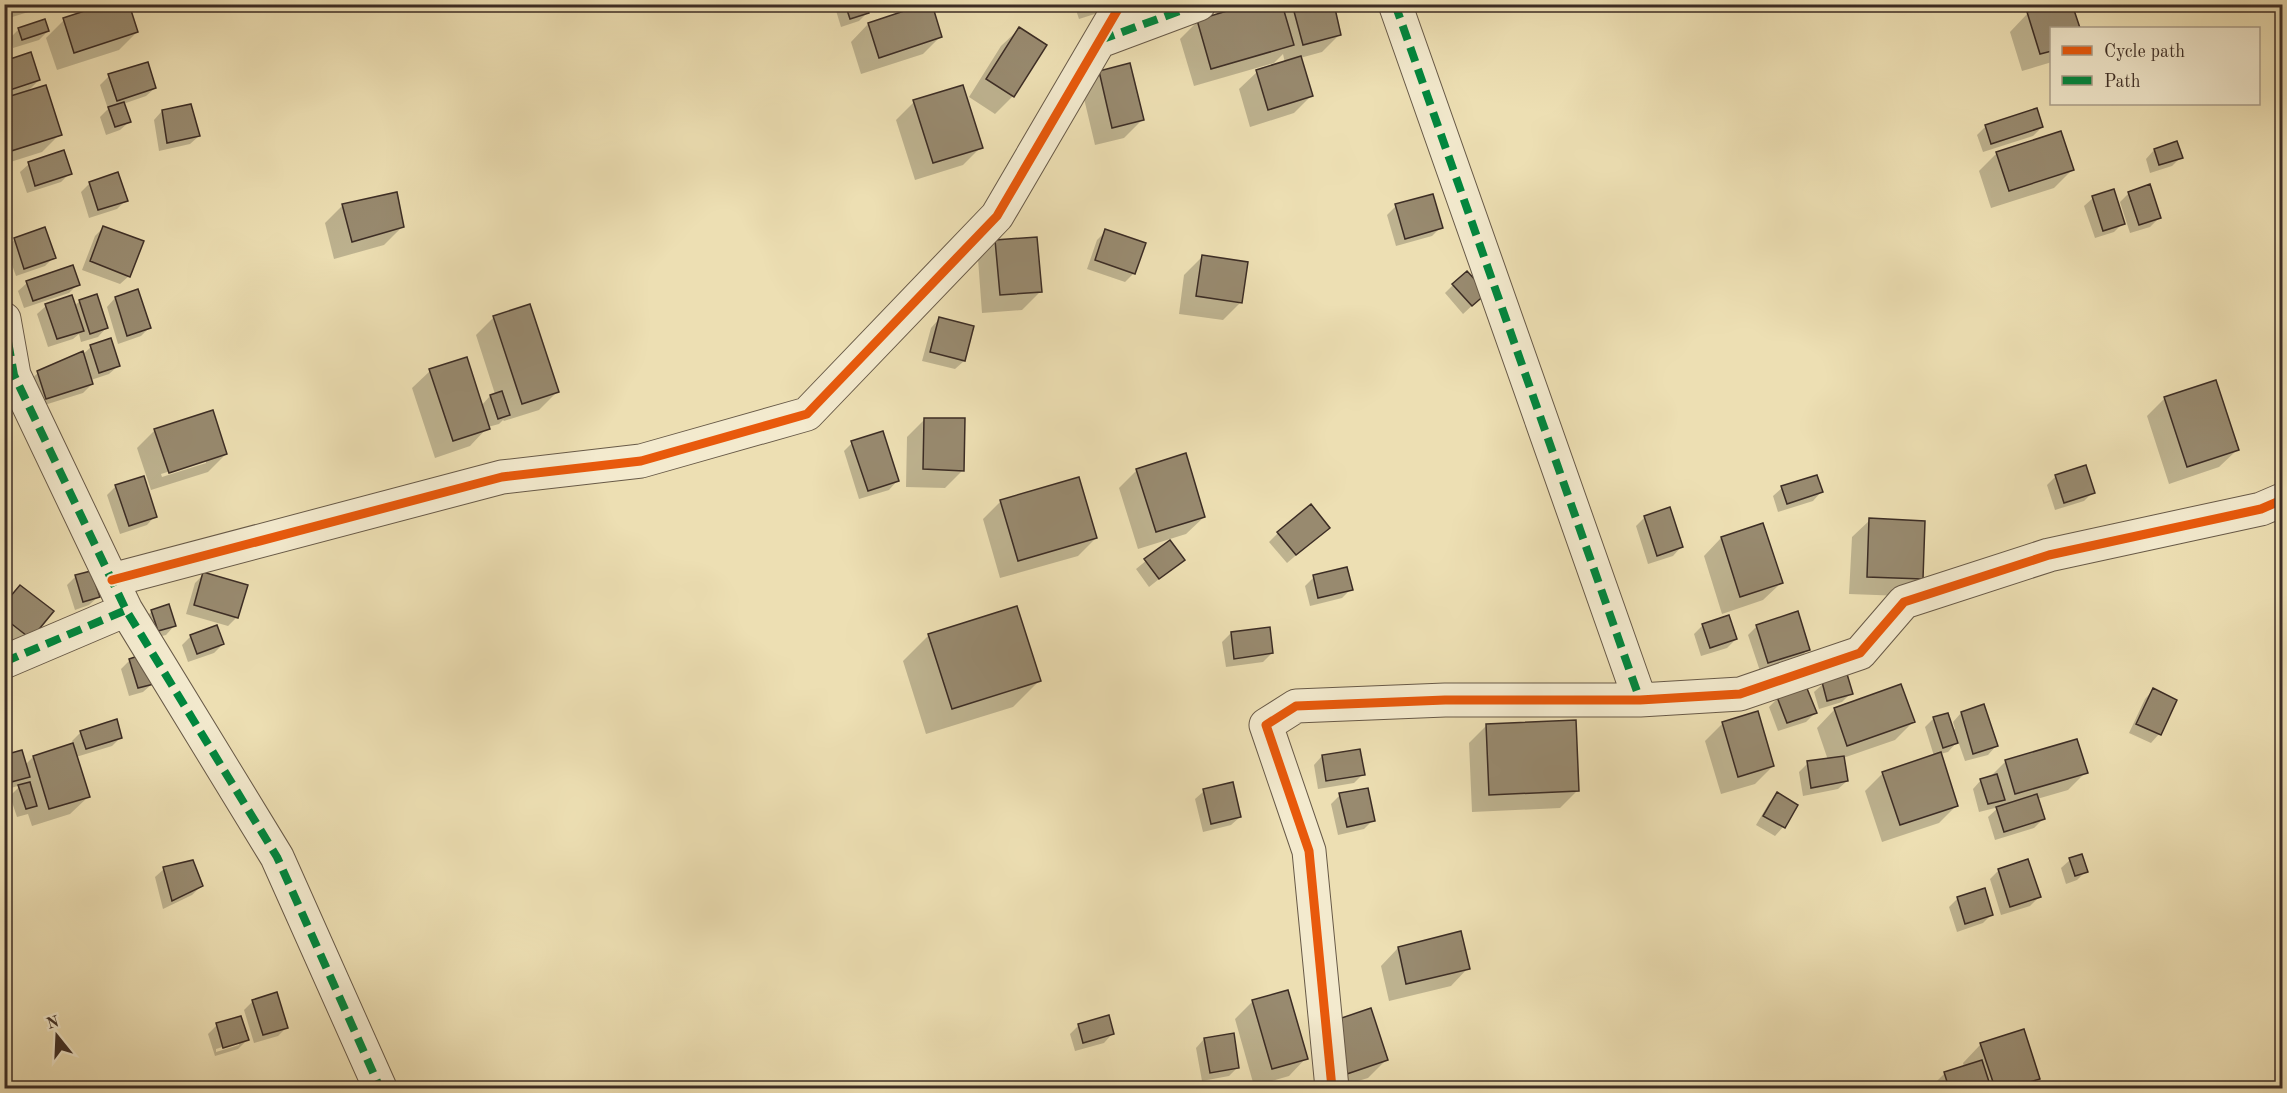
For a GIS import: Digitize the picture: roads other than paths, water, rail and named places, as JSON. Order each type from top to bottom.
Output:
[{"type":"street","points":[[112,580],[502,477],[641,461],[807,414],[997,216],[1121,4]]},
{"type":"street","points":[[1100,40],[1199,4]]},
{"type":"street","points":[[1395,4],[1640,700]]},
{"type":"street","points":[[4,319],[14,375],[126,610],[277,857],[380,1089]]},
{"type":"street","points":[[1324,1088],[1309,851],[1266,724],[1296,706],[1445,700],[1640,700],[1740,694],[1860,652],[1904,602],[2049,555],[2261,508],[2283,500]]},
{"type":"street","points":[[4,662],[126,610]]}]
